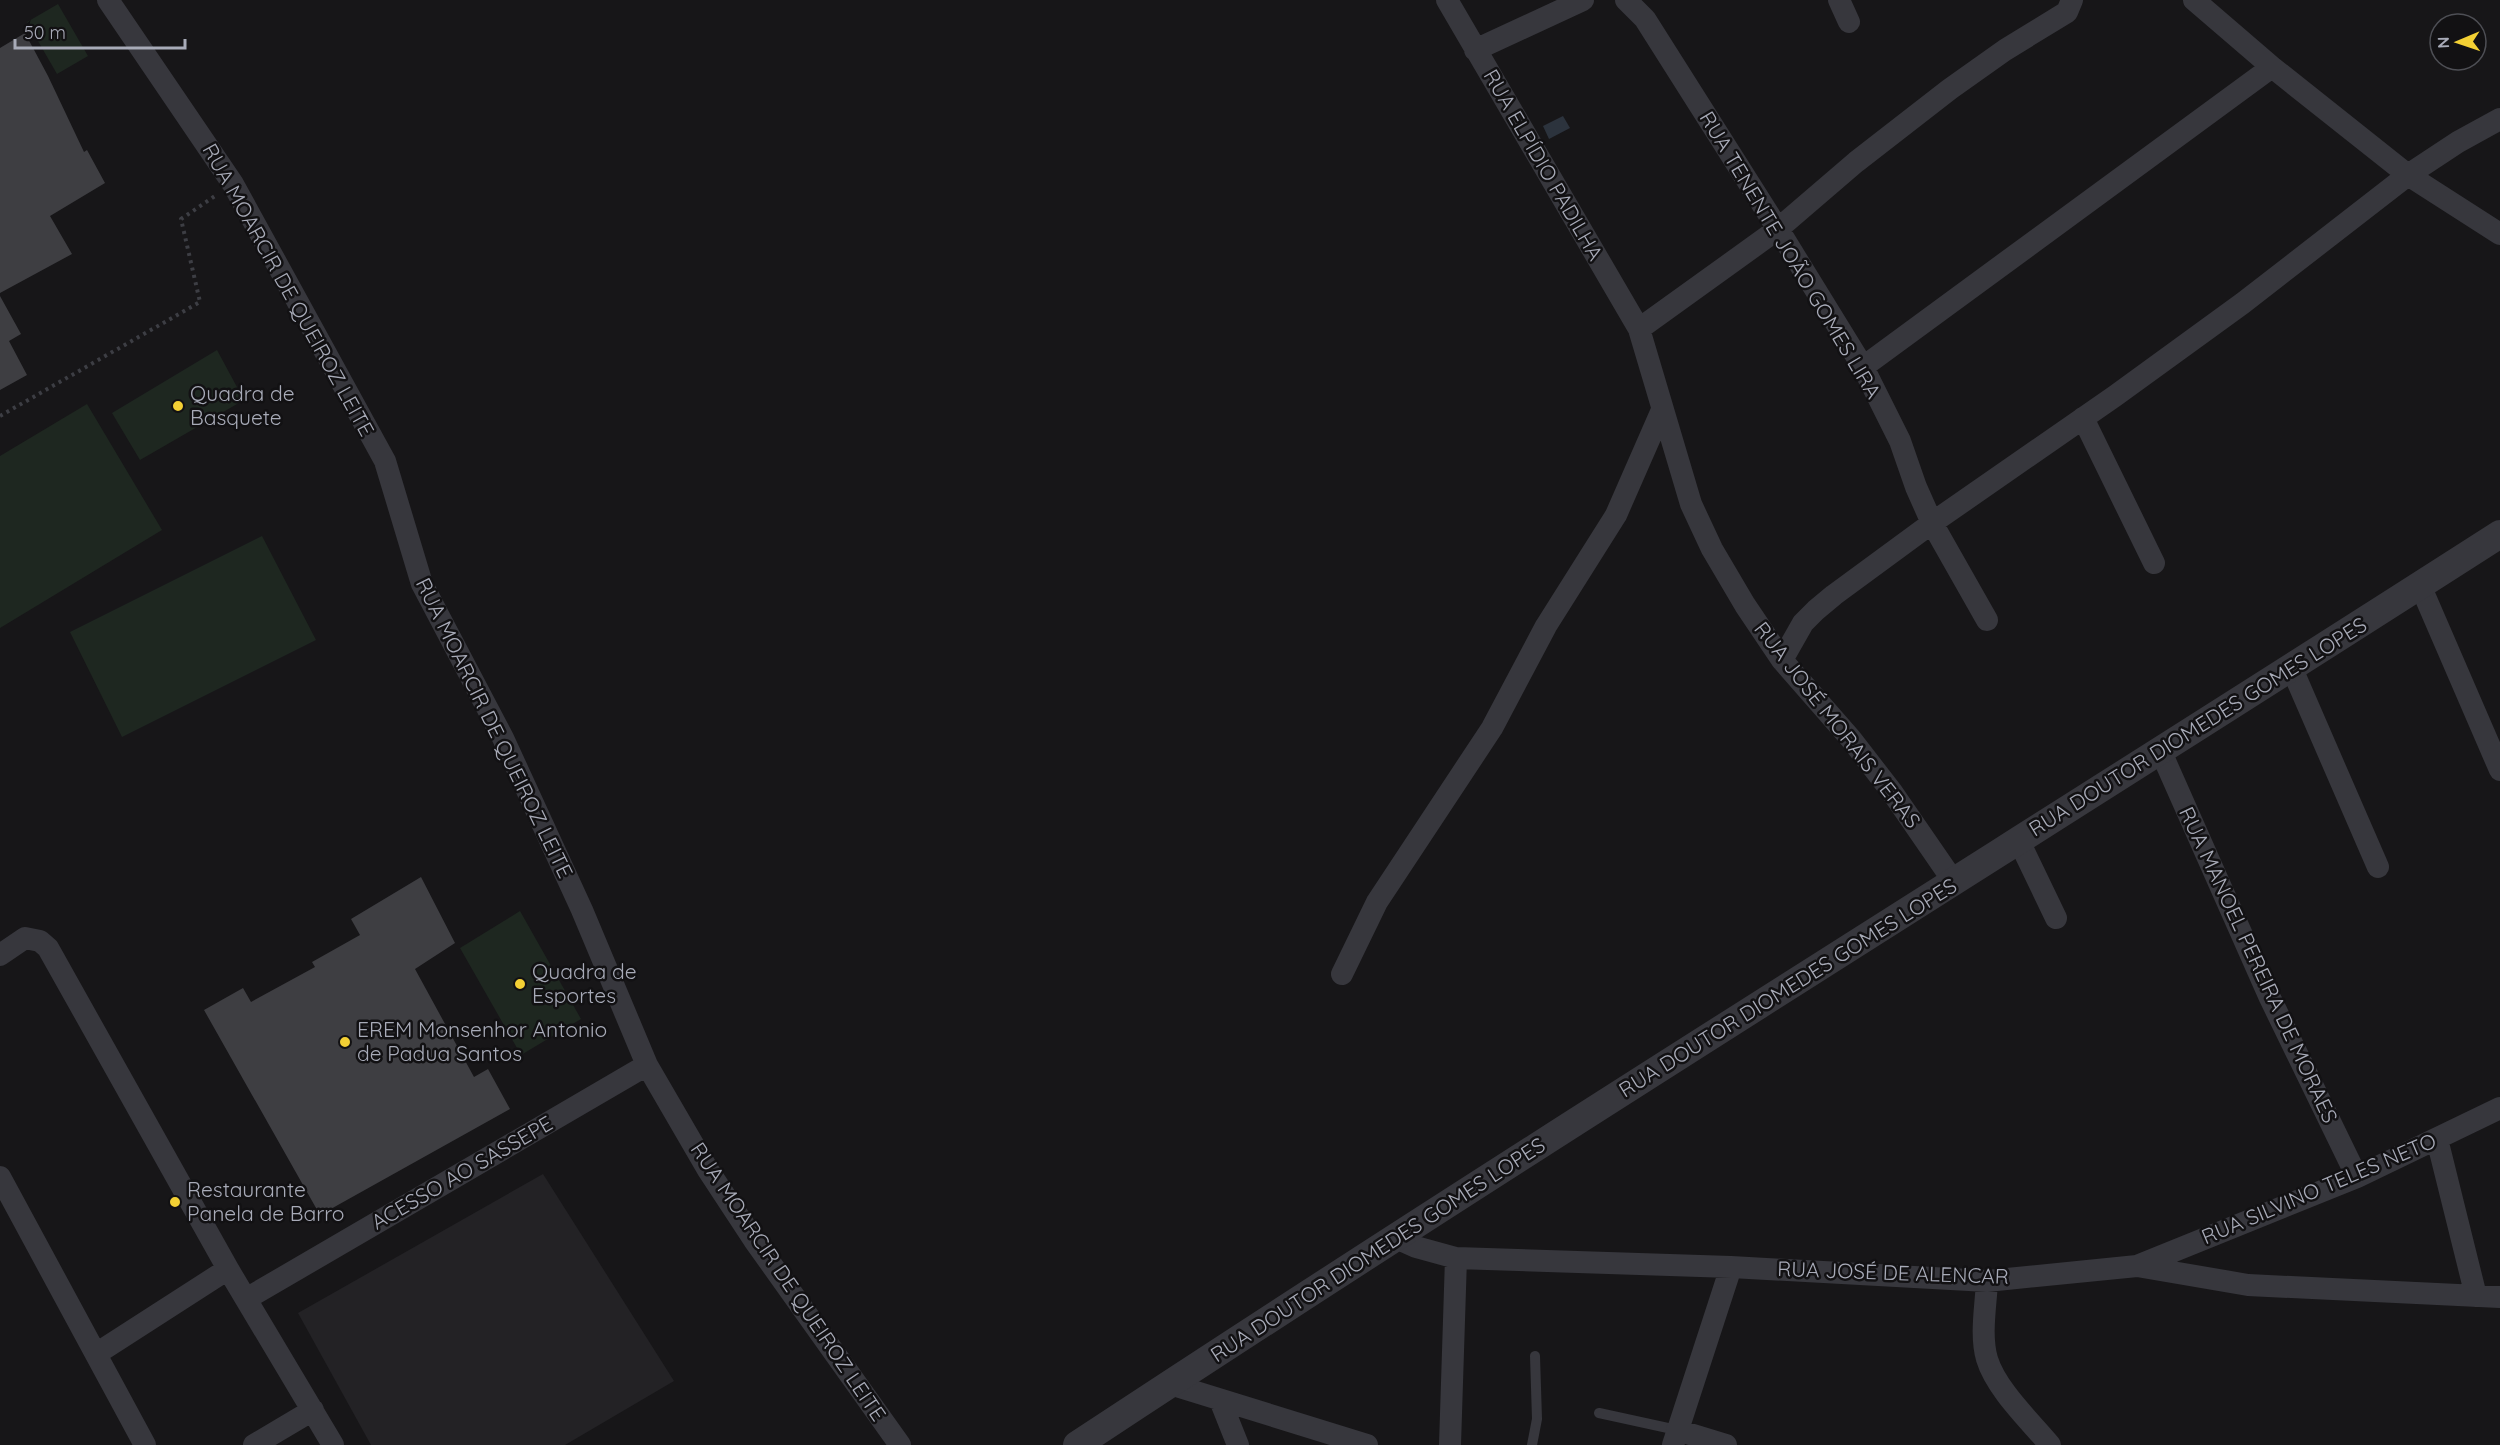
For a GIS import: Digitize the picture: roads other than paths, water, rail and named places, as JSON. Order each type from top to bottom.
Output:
[{"type":"street","name":"RUA MOARCIR DE QUEIROZ LEITE","points":[[108,0],[233,184],[384,461],[422,584],[503,738],[582,910],[647,1065],[708,1170],[741,1220],[900,1445]]},
{"type":"street","name":"RUA ELPÍDIO PADILHA","points":[[1447,0],[1639,329]]},
{"type":"street","points":[[1476,50],[1583,0]]},
{"type":"street","name":"RUA TENENTE JOÃO GOMES LIRA","points":[[1626,0],[1645,19],[1863,367],[1900,441],[1916,487],[1932,523],[1988,620]]},
{"type":"street","points":[[1839,0],[1849,22]]},
{"type":"street","points":[[1639,329],[1778,229],[1856,162],[1950,89],[2005,50],[2067,12],[2072,0]]},
{"type":"street","points":[[2194,0],[2272,67],[2408,175],[2500,234]]},
{"type":"street","points":[[1863,367],[2272,67]]},
{"type":"street","points":[[1782,660],[1803,623],[1816,609],[1932,523],[2243,303],[2408,175],[2458,142],[2500,119]]},
{"type":"street","name":"RUA JOSÉ MORAIS VERAS","points":[[1639,329],[1691,504],[1712,549],[1745,605],[1782,660],[1851,739],[1892,792],[1954,882]]},
{"type":"street","points":[[1342,974],[1377,902],[1492,728],[1546,626],[1616,515],[1662,410]]},
{"type":"street","points":[[2083,418],[2154,563]]},
{"type":"street","name":"RUA DOUTOR DIOMEDES GOMES LOPES","points":[[1077,1445],[2500,534]]},
{"type":"street","points":[[2420,585],[2500,770]]},
{"type":"street","points":[[2292,669],[2379,867]]},
{"type":"street","name":"RUA MANOEL PEREIRA DE MORAES","points":[[2161,752],[2270,998],[2357,1177]]},
{"type":"street","points":[[2019,841],[2056,918]]},
{"type":"street","points":[[0,955],[26,938],[40,941],[48,948],[228,1269],[333,1445]]},
{"type":"street","name":"ACESSO AO SASSEPE","points":[[246,1299],[647,1065]]},
{"type":"street","name":"RUA SILVINO TELES NETO","points":[[2137,1266],[2357,1177],[2500,1108]]},
{"type":"street","points":[[2437,1139],[2476,1296]]},
{"type":"street","points":[[0,1177],[145,1445]]},
{"type":"street","name":"RUA JOSÉ DE ALENCAR","points":[[1396,1239],[1416,1248],[1456,1258],[1731,1267],[1987,1281],[2137,1266],[2248,1285],[2500,1297]]},
{"type":"street","points":[[1450,1445],[1456,1258]]},
{"type":"street","points":[[1726,1445],[1675,1438],[1731,1267]]},
{"type":"street","points":[[96,1354],[228,1269]]},
{"type":"street","points":[[1987,1281],[1984,1334],[1987,1359],[1997,1380],[2050,1445]]},
{"type":"street","points":[[1170,1384],[1367,1445]]},
{"type":"street","points":[[1220,1400],[1238,1445]]},
{"type":"street","points":[[254,1445],[313,1410]]},
{"type":"lane","points":[[1532,1445],[1537,1408],[1535,1356]]},
{"type":"lane","points":[[1599,1413],[1675,1438]]},
{"type":"place","name":"Quadra de Basquete","points":[[178,406]]},
{"type":"place","name":"Quadra de Esportes","points":[[520,984]]},
{"type":"place","name":"EREM Monsenhor Antonio de Padua Santos","points":[[345,1042]]},
{"type":"place","name":"Restaurante Panela de Barro","points":[[175,1202]]}]
